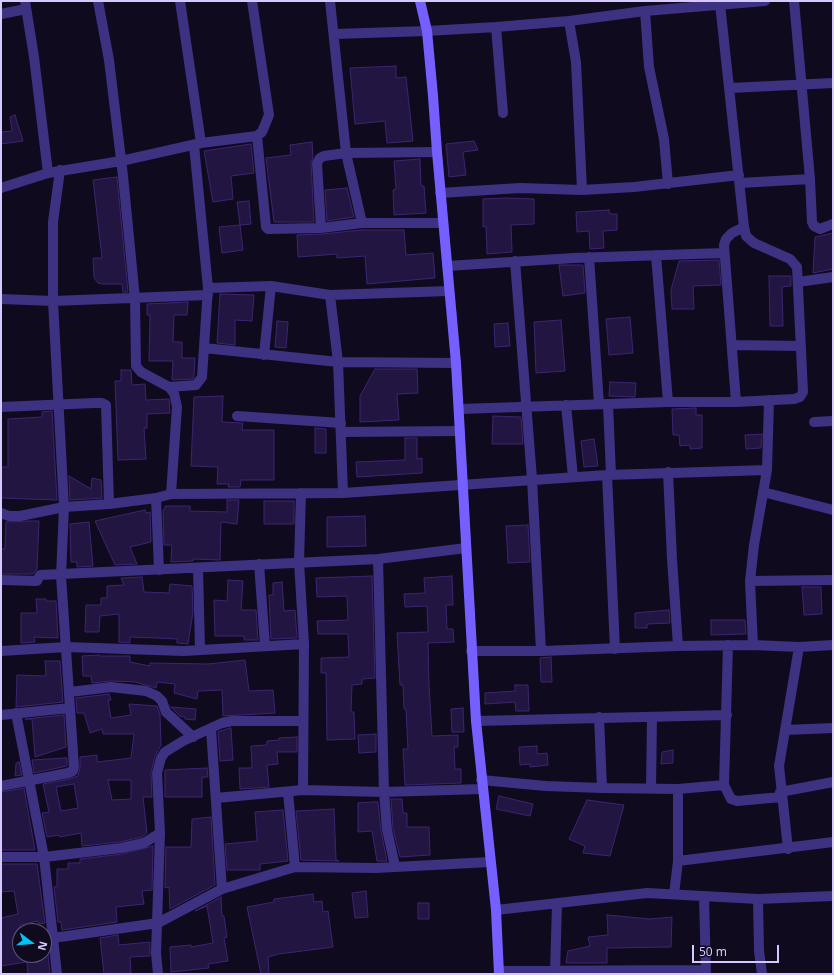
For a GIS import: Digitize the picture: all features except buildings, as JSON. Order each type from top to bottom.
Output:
[{"type":"street","points":[[98,1],[109,60],[121,161],[135,299],[136,366],[141,372],[169,387],[174,393],[177,407],[171,494]]},
{"type":"street","points":[[169,387],[196,385],[200,381],[208,291],[197,144],[180,1]]},
{"type":"street","points":[[1,188],[60,170],[121,161],[197,144],[257,136],[262,132],[269,115],[252,1]]},
{"type":"street","points":[[330,1],[346,153],[362,223]]},
{"type":"street","points":[[420,1],[427,31],[460,408],[476,721],[496,910],[499,973],[706,972],[704,896]]},
{"type":"street","points":[[334,34],[496,27],[569,21],[645,10],[765,1]]},
{"type":"street","points":[[794,1],[810,179],[812,222],[814,226],[820,229],[833,224]]},
{"type":"street","points":[[460,408],[668,402],[736,402],[794,399],[800,397],[803,392],[798,282],[795,263],[754,243],[746,236],[720,4]]},
{"type":"street","points":[[1,14],[26,5],[48,173]]},
{"type":"street","points":[[645,10],[649,67],[664,139],[668,184]]},
{"type":"street","points":[[569,21],[576,70],[582,190]]},
{"type":"street","points":[[496,27],[503,113]]},
{"type":"street","points":[[730,88],[833,83]]},
{"type":"street","points":[[257,136],[266,227],[272,230],[321,228],[362,223],[443,223]]},
{"type":"street","points":[[321,228],[317,163],[320,158],[324,156],[346,153],[437,152]]},
{"type":"street","points":[[1,786],[73,771],[75,762],[61,576],[64,507],[53,301],[53,222],[60,170]]},
{"type":"street","points":[[440,193],[520,188],[582,190],[739,179],[810,179]]},
{"type":"street","points":[[736,402],[724,253],[726,239],[732,233],[744,227]]},
{"type":"street","points":[[447,266],[589,257],[724,253]]},
{"type":"street","points":[[656,255],[668,402]]},
{"type":"street","points":[[589,257],[604,404],[609,475],[615,649]]},
{"type":"street","points":[[515,261],[525,407],[532,479],[541,651]]},
{"type":"street","points":[[798,282],[833,277]]},
{"type":"street","points":[[264,355],[271,286]]},
{"type":"street","points":[[1,299],[53,301],[135,299],[271,286],[330,295],[449,291]]},
{"type":"street","points":[[330,295],[338,362],[343,493]]},
{"type":"street","points":[[732,345],[801,346]]},
{"type":"street","points":[[204,348],[338,362],[456,363]]},
{"type":"street","points":[[753,645],[750,581],[762,492],[767,470],[769,400]]},
{"type":"street","points":[[1,407],[102,403],[106,405],[109,504]]},
{"type":"street","points":[[566,405],[573,477]]},
{"type":"street","points":[[237,416],[341,428],[460,431]]},
{"type":"street","points":[[814,422],[833,421]]},
{"type":"street","points":[[1,513],[9,516],[20,516],[64,507],[109,504],[156,498],[171,494],[343,493],[532,479],[668,472],[767,470]]},
{"type":"street","points":[[668,472],[678,646]]},
{"type":"street","points":[[762,492],[833,510]]},
{"type":"street","points":[[302,493],[299,562],[304,644],[302,722],[303,790]]},
{"type":"street","points":[[156,498],[159,570]]},
{"type":"street","points":[[1,580],[37,581],[40,575],[61,576],[259,564],[378,559],[466,548]]},
{"type":"street","points":[[378,559],[384,792],[387,830],[395,866]]},
{"type":"street","points":[[259,564],[265,645]]},
{"type":"street","points":[[198,568],[200,649]]},
{"type":"street","points":[[750,581],[833,580]]},
{"type":"street","points":[[1,652],[66,647],[184,651],[265,645],[304,644]]},
{"type":"street","points":[[728,645],[724,785],[731,799],[737,801],[781,794],[833,782]]},
{"type":"street","points":[[472,651],[541,651],[728,645],[799,647],[833,645]]},
{"type":"street","points":[[788,849],[779,766],[799,647]]},
{"type":"street","points":[[70,692],[111,687],[146,691],[157,696],[162,701],[166,712],[192,737]]},
{"type":"street","points":[[1,715],[70,708]]},
{"type":"street","points":[[16,713],[44,857],[57,974]]},
{"type":"street","points":[[476,721],[726,715]]},
{"type":"street","points":[[599,717],[602,788]]},
{"type":"street","points":[[651,789],[652,717]]},
{"type":"street","points":[[158,974],[156,953],[160,833],[157,773],[159,762],[165,752],[222,722],[302,722]]},
{"type":"street","points":[[785,730],[833,728]]},
{"type":"street","points":[[211,729],[222,889]]},
{"type":"street","points":[[216,798],[303,790],[384,792],[482,785],[678,789],[724,785]]},
{"type":"street","points":[[674,894],[678,861],[678,789]]},
{"type":"street","points":[[288,792],[296,868]]},
{"type":"street","points":[[1,857],[44,857],[121,848],[144,843],[160,833]]},
{"type":"street","points":[[678,861],[788,849],[833,842]]},
{"type":"street","points":[[53,938],[158,923],[222,889],[296,868],[376,868],[490,862]]},
{"type":"street","points":[[496,910],[647,894],[674,894],[758,899],[833,896]]},
{"type":"street","points":[[758,899],[759,951],[762,974]]},
{"type":"street","points":[[555,972],[557,903]]}]
